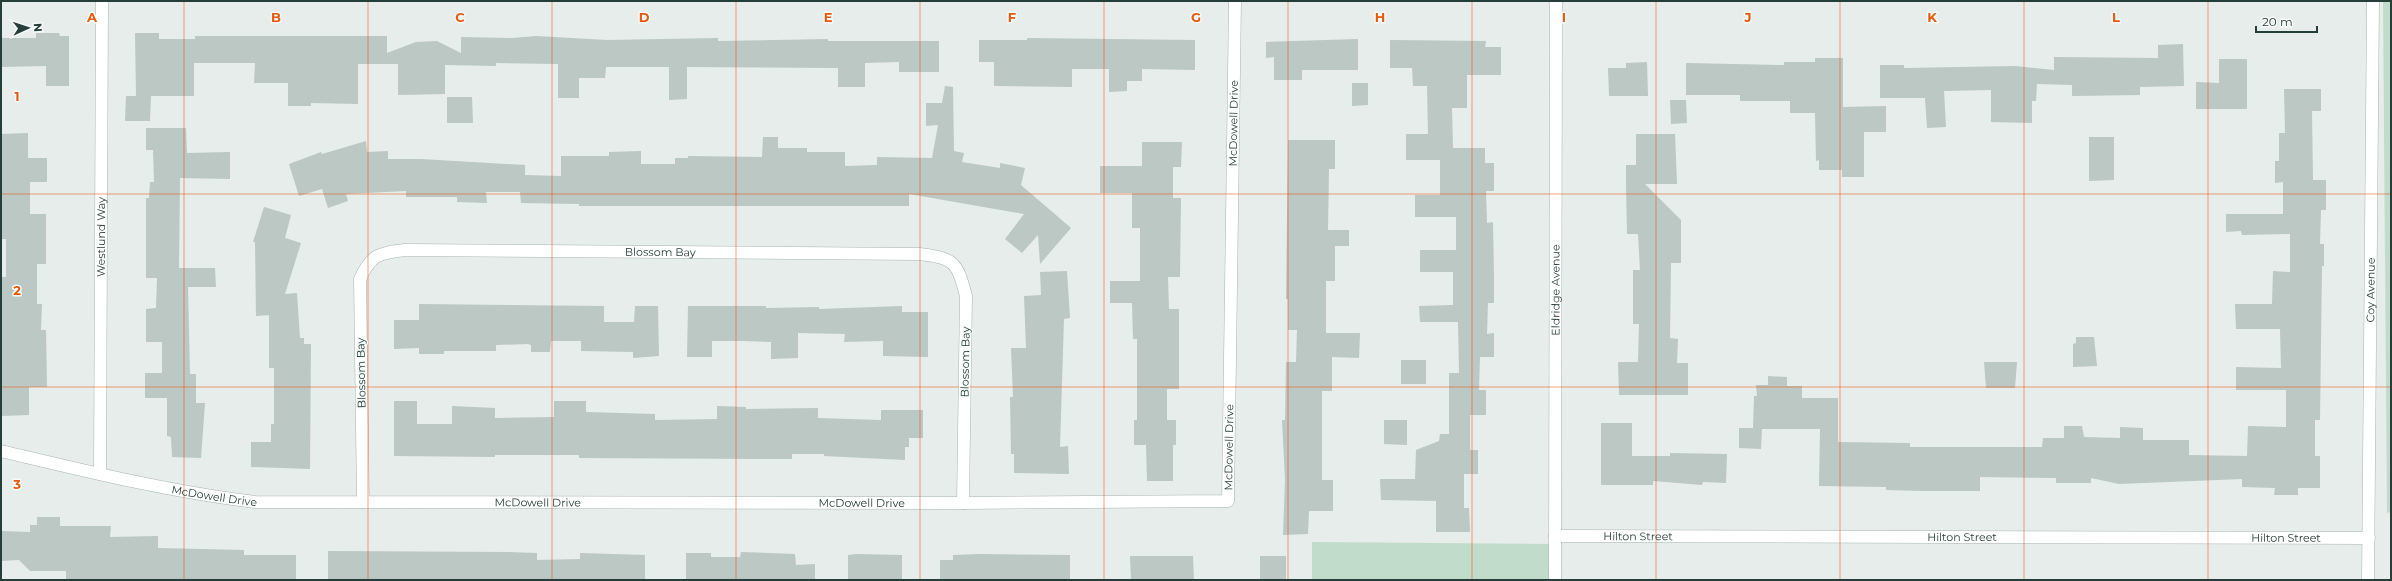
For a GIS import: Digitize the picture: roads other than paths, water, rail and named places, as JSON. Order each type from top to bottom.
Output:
[{"type":"street","name":"Westlund Way","points":[[100,474],[102,1]]},
{"type":"street","name":"McDowell Drive","points":[[1,451],[100,474],[216,497],[248,501],[963,503],[1228,501],[1235,1]]},
{"type":"street","name":"Eldridge Avenue","points":[[1555,580],[1556,1]]},
{"type":"street","name":"Coy Avenue","points":[[2368,580],[2373,1]]},
{"type":"street","name":"Blossom Bay","points":[[363,502],[360,279],[367,263],[381,253],[413,250],[911,254],[941,257],[953,263],[961,276],[966,296],[963,503]]},
{"type":"street","name":"Hilton Street","points":[[1555,536],[2369,538]]}]
